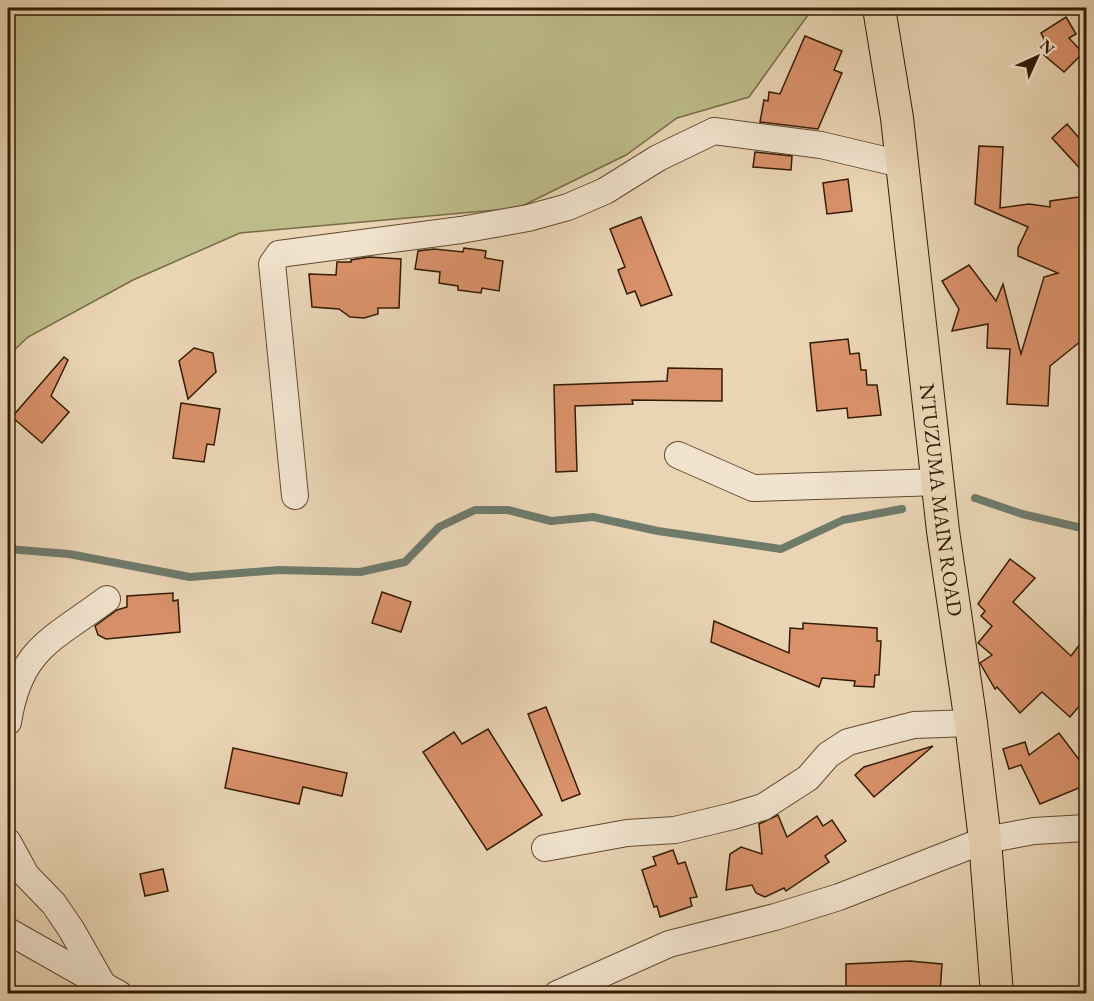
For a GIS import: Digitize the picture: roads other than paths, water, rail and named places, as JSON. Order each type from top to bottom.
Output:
[{"type":"main road","name":"NTUZUMA MAIN ROAD","points":[[879,8],[897,118],[940,494],[971,723],[985,840],[997,993]]},
{"type":"street","points":[[295,496],[273,273],[273,264],[279,254],[460,230],[528,218],[568,207],[605,190],[658,158],[714,131],[820,146],[901,164]]},
{"type":"street","points":[[678,455],[753,488],[940,494]]},
{"type":"street","points":[[8,722],[16,686],[24,667],[36,650],[107,599]]},
{"type":"street","points":[[545,848],[627,832],[675,830],[733,816],[763,807],[808,778],[828,755],[848,742],[914,725],[971,723]]},
{"type":"street","points":[[557,993],[669,944],[839,897],[985,840],[1034,831],[1086,828]]},
{"type":"street","points":[[8,842],[26,875],[54,904],[111,989]]},
{"type":"street","points":[[8,931],[111,989]]},
{"type":"waterway","points":[[975,498],[1022,514],[1086,529]]},
{"type":"waterway","points":[[8,549],[69,554],[190,577],[279,570],[360,572],[405,562],[439,527],[475,510],[508,510],[551,521],[593,517],[658,531],[781,549],[843,520],[902,509]]}]
